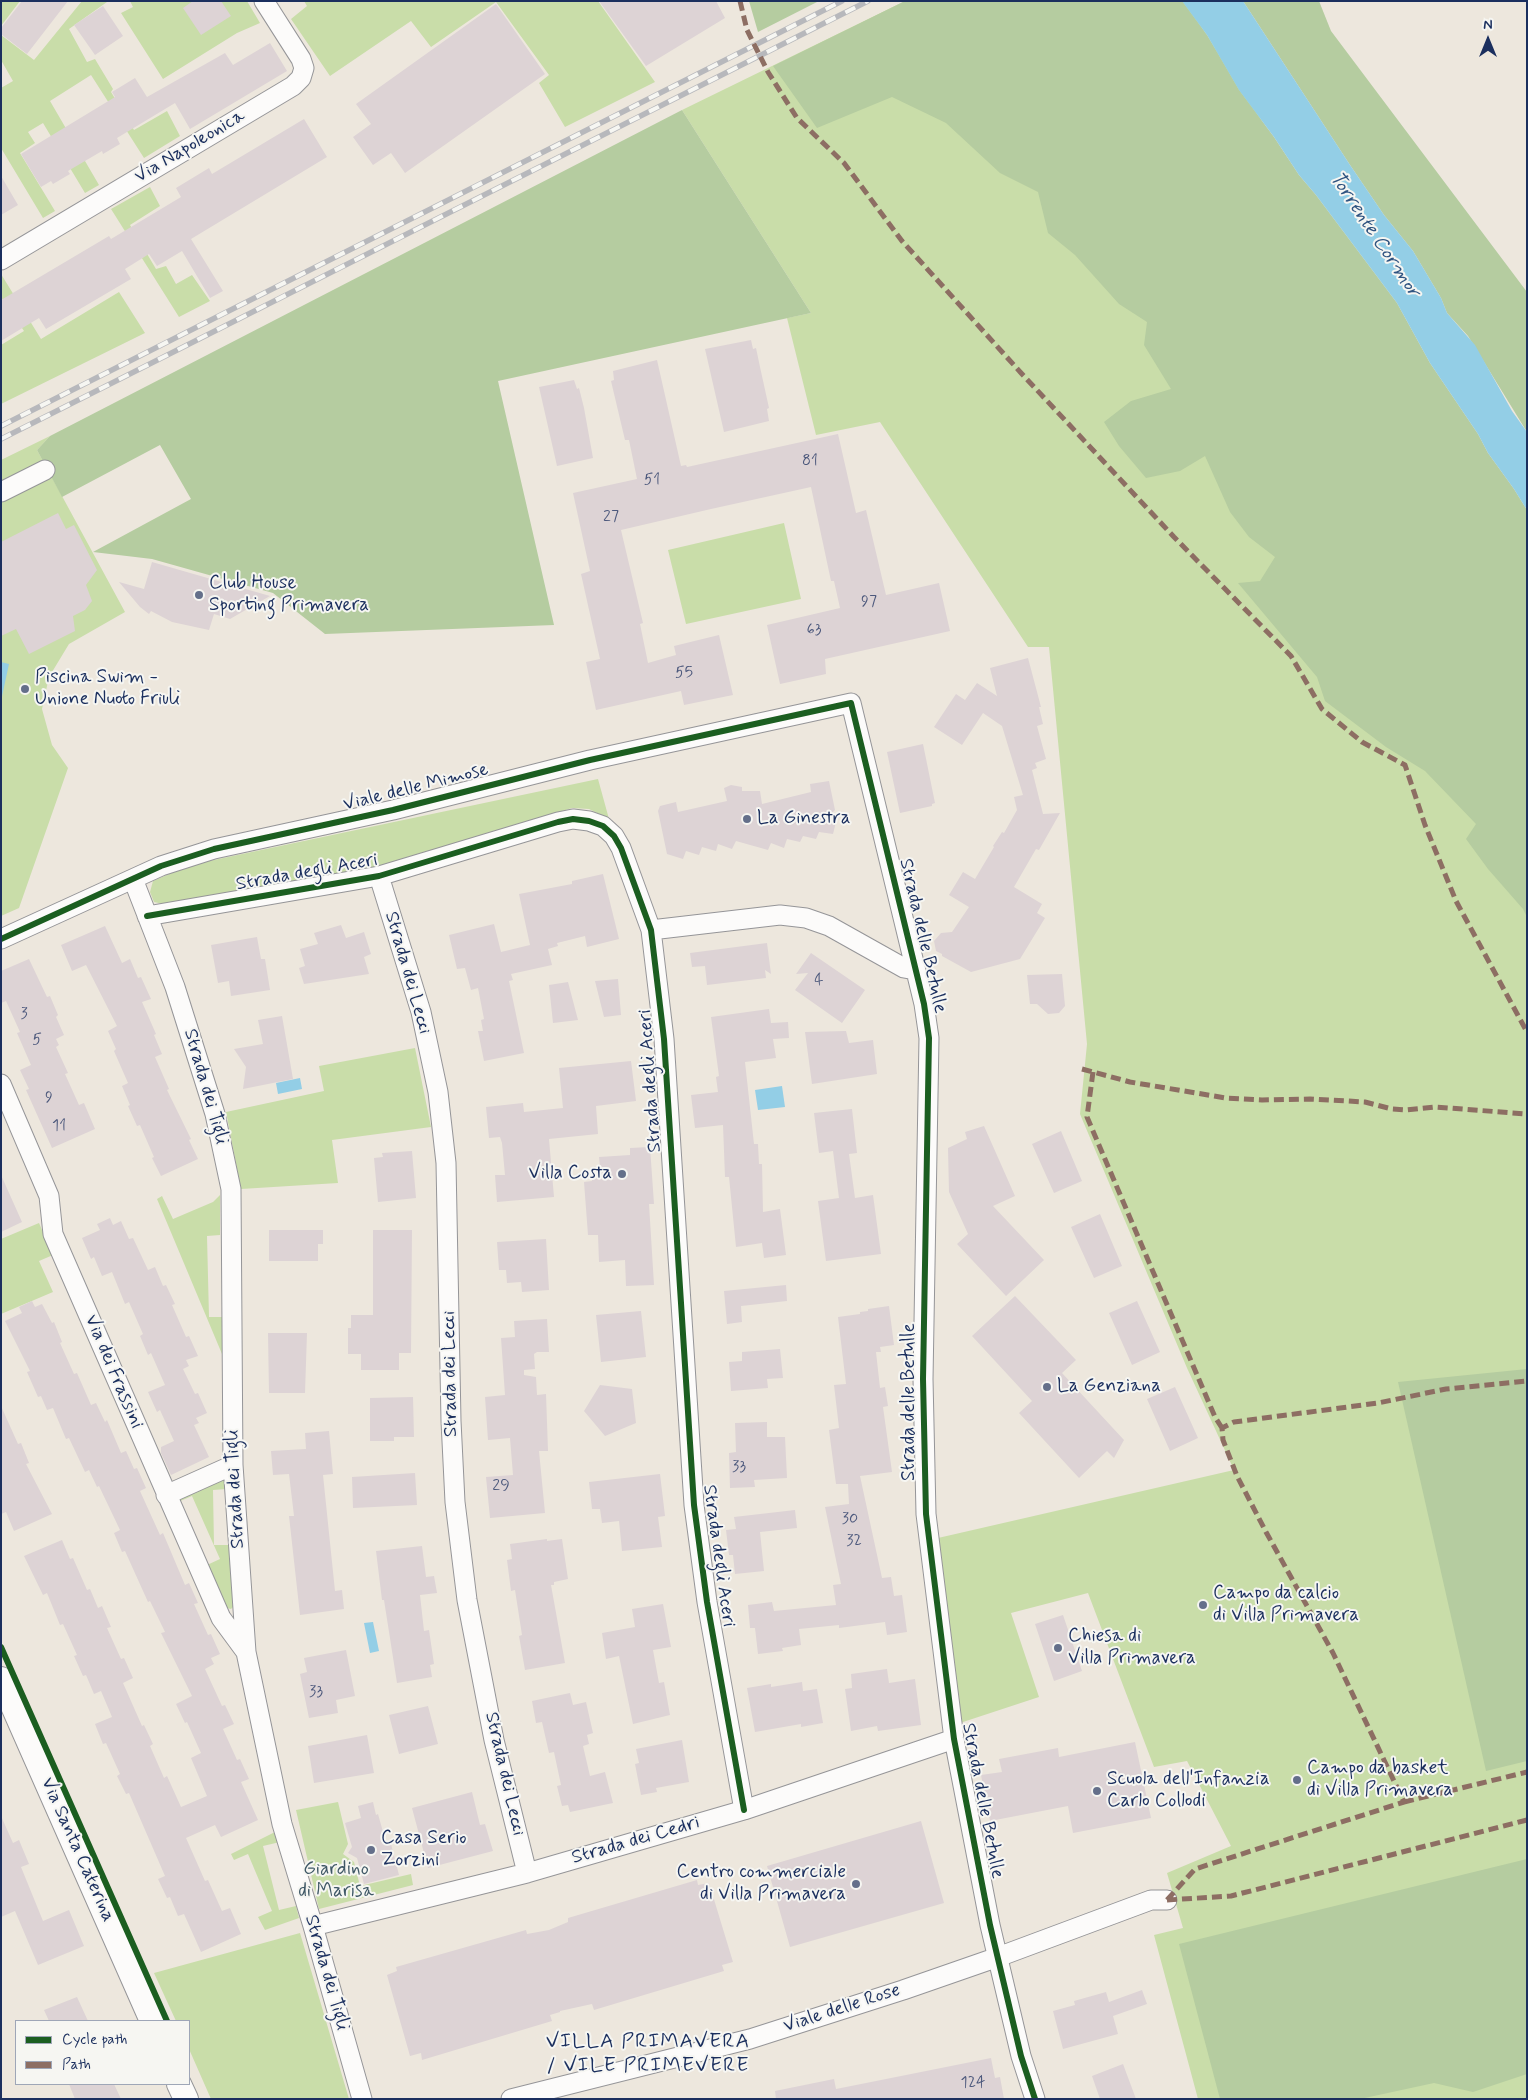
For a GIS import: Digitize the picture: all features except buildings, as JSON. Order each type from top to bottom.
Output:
[{"type":"street","name":"Via Napoleonica","points":[[1,260],[297,82],[301,78],[304,68],[301,59],[264,1]]},
{"type":"street","points":[[1,492],[45,470]]},
{"type":"street","name":"Viale delle Mimose","points":[[1,939],[133,879],[186,857],[214,849],[393,810],[590,760],[850,703]]},
{"type":"street","name":"Strada delle Betulle","points":[[850,703],[924,1004],[929,1038],[923,1378],[926,1514],[954,1739],[998,1957],[1021,2056],[1035,2099]]},
{"type":"street","name":"Strada degli Aceri","points":[[147,916],[379,876],[573,819],[589,821],[603,826],[614,836],[621,848],[652,930],[664,1039],[694,1505],[707,1602],[744,1810]]},
{"type":"street","name":"Strada dei Lecci","points":[[379,876],[421,1012],[438,1092],[446,1163],[451,1421],[455,1502],[468,1600],[492,1730],[527,1873]]},
{"type":"street","name":"Strada dei Tigli","points":[[133,879],[175,987],[216,1114],[231,1190],[233,1465],[246,1652],[282,1824],[362,2099]]},
{"type":"street","points":[[652,930],[780,915],[806,918],[829,926],[904,968],[915,970]]},
{"type":"street","name":"Via dei Frassini","points":[[1,1084],[49,1196],[53,1234],[166,1495],[222,1618],[246,1652]]},
{"type":"street","points":[[166,1495],[233,1465]]},
{"type":"street","name":"Via Santa Caterina","points":[[1,1679],[152,2020]]},
{"type":"street","name":"Strada dei Cedri","points":[[313,1926],[527,1873],[744,1810],[954,1739]]},
{"type":"street","name":"Viale delle Rose","points":[[511,2099],[750,2039],[903,1990],[1151,1900],[1167,1900]]},
{"type":"street","points":[[179,2085],[186,2099]]},
{"type":"green space","points":[[1,1],[20,1],[1,26]]},
{"type":"green space","points":[[82,1],[107,2],[69,29],[87,62],[95,59],[113,89],[111,92],[134,130],[167,111],[180,136],[144,158],[91,75],[50,101],[99,185],[85,193],[43,123],[28,132],[35,143],[20,153],[55,211],[43,218],[1,148],[1,88],[13,81],[1,60],[1,35],[34,60]]},
{"type":"green space","points":[[130,1],[247,1],[260,23],[237,33],[163,79],[121,13],[133,7]]},
{"type":"green space","points":[[304,1],[598,1],[655,82],[565,127],[539,83],[549,75],[496,2],[431,47],[411,21],[330,76],[291,19],[307,6]]},
{"type":"green space","points":[[749,1],[819,1],[758,32]]},
{"type":"green space","points":[[905,1],[1185,1],[1527,534],[1527,2099],[1198,2099],[1154,1935],[1183,1928],[1167,1873],[1231,1846],[1187,1761],[1154,1767],[1088,1593],[1011,1613],[1039,1697],[960,1723],[938,1538],[1234,1470],[1187,1368],[1080,1114],[1087,1044],[1049,647],[1028,647],[880,422],[816,435],[787,318],[811,313],[682,110]]},
{"type":"green space","points":[[905,1],[1182,1],[1207,35],[1239,90],[1299,175],[1397,303],[1430,363],[1527,510],[1527,917],[1523,909],[1488,869],[1466,839],[1476,824],[1425,771],[1386,747],[1325,701],[1317,677],[1238,583],[1260,581],[1275,557],[1249,537],[1230,512],[1205,456],[1180,471],[1146,478],[1119,446],[1104,422],[1131,401],[1171,389],[1144,345],[1147,322],[1119,304],[1075,255],[1048,233],[1038,192],[1000,173],[946,123],[892,97],[817,128],[773,66]]},
{"type":"green space","points":[[1243,1],[1319,1],[1331,31],[1527,292],[1527,432],[1468,336],[1447,313],[1441,298],[1413,251],[1384,215],[1350,165]]},
{"type":"green space","points":[[682,110],[811,313],[498,381],[554,625],[325,634],[273,593],[152,559],[93,552],[191,499],[160,445],[62,497],[37,450],[50,436]]},
{"type":"green space","points":[[150,187],[160,206],[130,225],[156,269],[166,266],[176,284],[192,275],[210,301],[179,317],[111,209]]},
{"type":"green space","points":[[1,274],[41,339],[119,292],[145,333],[1,404],[1,345],[24,331],[1,297]]},
{"type":"green space","name":"Piscina Swim - Unione Nuoto Friuli","points":[[50,436],[37,450],[125,612],[69,644],[49,677],[42,709],[52,745],[68,768],[19,908],[1,916],[1,460]]},
{"type":"green space","points":[[784,523],[801,599],[686,624],[668,550]]},
{"type":"green space","points":[[598,779],[609,819],[589,809],[572,808],[374,868],[163,904],[154,902],[150,892],[153,881],[190,865]]},
{"type":"green space","points":[[415,1048],[431,1127],[332,1140],[338,1183],[241,1189],[226,1112],[324,1091],[319,1066]]},
{"type":"green space","points":[[220,1195],[220,1235],[207,1236],[209,1317],[222,1317],[222,1354],[157,1199],[162,1196],[173,1219],[213,1202]]},
{"type":"green space","points":[[39,1223],[53,1255],[39,1261],[53,1292],[1,1314],[1,1239]]},
{"type":"green space","points":[[1527,1369],[1527,1761],[1486,1771],[1398,1382]]},
{"type":"green space","points":[[226,1475],[227,1489],[213,1490],[214,1545],[229,1545],[233,1607],[231,1609],[225,1605],[207,1565],[220,1559],[192,1496],[178,1502],[175,1496]]},
{"type":"green space","name":"Giardino di Marisa","points":[[338,1802],[348,1844],[343,1854],[354,1862],[360,1886],[411,1874],[413,1885],[319,1909],[296,1810]]},
{"type":"green space","points":[[277,1831],[280,1842],[263,1846],[279,1910],[296,1906],[299,1918],[265,1930],[258,1917],[272,1911],[248,1854],[234,1860],[231,1854]]},
{"type":"green space","points":[[1527,1859],[1527,2074],[1473,2092],[1434,2083],[1360,2099],[1220,2099],[1179,1944]]},
{"type":"green space","points":[[300,1933],[349,2099],[211,2099],[190,2051],[190,2020],[176,2020],[154,1973]]},
{"type":"water","name":"Torrente Cormor","points":[[1182,1],[1243,1],[1384,215],[1413,251],[1441,298],[1447,313],[1475,345],[1512,411],[1527,432],[1527,510],[1430,363],[1397,303],[1299,175],[1239,90],[1207,35]]},
{"type":"water","points":[[1,662],[9,664],[1,701]]},
{"type":"water","points":[[300,1078],[302,1089],[278,1094],[276,1083]]},
{"type":"water","points":[[782,1086],[785,1107],[758,1110],[755,1090]]},
{"type":"water","points":[[373,1622],[379,1651],[370,1653],[364,1623]]},
{"type":"railway","points":[[1,426],[842,1]]},
{"type":"railway","points":[[1,439],[868,1]]},
{"type":"marked path","points":[[740,1],[747,30],[768,72],[797,118],[844,163],[902,241],[1022,374],[1174,537],[1291,656],[1322,709],[1362,742],[1405,765],[1425,825],[1456,901],[1527,1032]]},
{"type":"marked path","points":[[1082,1069],[1130,1082],[1226,1098],[1262,1100],[1310,1099],[1365,1102],[1392,1109],[1406,1110],[1435,1107],[1527,1114]]},
{"type":"marked path","points":[[1093,1072],[1087,1117],[1215,1417],[1222,1428]]},
{"type":"marked path","points":[[1167,1900],[1195,1869],[1404,1802],[1333,1653],[1237,1476],[1223,1440],[1222,1428],[1234,1422],[1378,1403],[1446,1389],[1527,1381]]},
{"type":"marked path","points":[[1404,1802],[1527,1772]]},
{"type":"marked path","points":[[1167,1900],[1231,1896],[1527,1820]]},
{"type":"cycle path","points":[[1,939],[161,866],[214,849],[393,810],[590,760],[851,703],[924,1004],[929,1038],[923,1379],[926,1514],[954,1739],[990,1925],[1021,2056],[1035,2099]]},
{"type":"cycle path","points":[[147,916],[379,876],[573,819],[589,821],[603,826],[614,836],[621,848],[651,930],[664,1039],[694,1505],[707,1602],[744,1810]]},
{"type":"cycle path","points":[[1,1647],[167,2020]]},
{"type":"place","name":"Club House Sporting Primavera","points":[[199,595]]},
{"type":"place","name":"Piscina Swim - Unione Nuoto Friuli","points":[[25,689]]},
{"type":"place","name":"La Ginestra","points":[[747,819]]},
{"type":"place","name":"Villa Costa","points":[[622,1174]]},
{"type":"place","name":"La Genziana","points":[[1047,1387]]},
{"type":"place","name":"Campo da calcio di Villa Primavera","points":[[1203,1605]]},
{"type":"place","name":"Chiesa di Villa Primavera","points":[[1058,1648]]},
{"type":"place","name":"Campo da basket di Villa Primavera","points":[[1297,1780]]},
{"type":"place","name":"Scuola dell'Infanzia Carlo Collodi","points":[[1097,1791]]},
{"type":"place","name":"Casa Serio Zorzini","points":[[371,1850]]},
{"type":"place","name":"Centro commerciale di Villa Primavera","points":[[856,1884]]},
{"type":"district","name":"VILLA PRIMAVERA / VILE PRIMEVERE","points":[[648,2055]]}]
